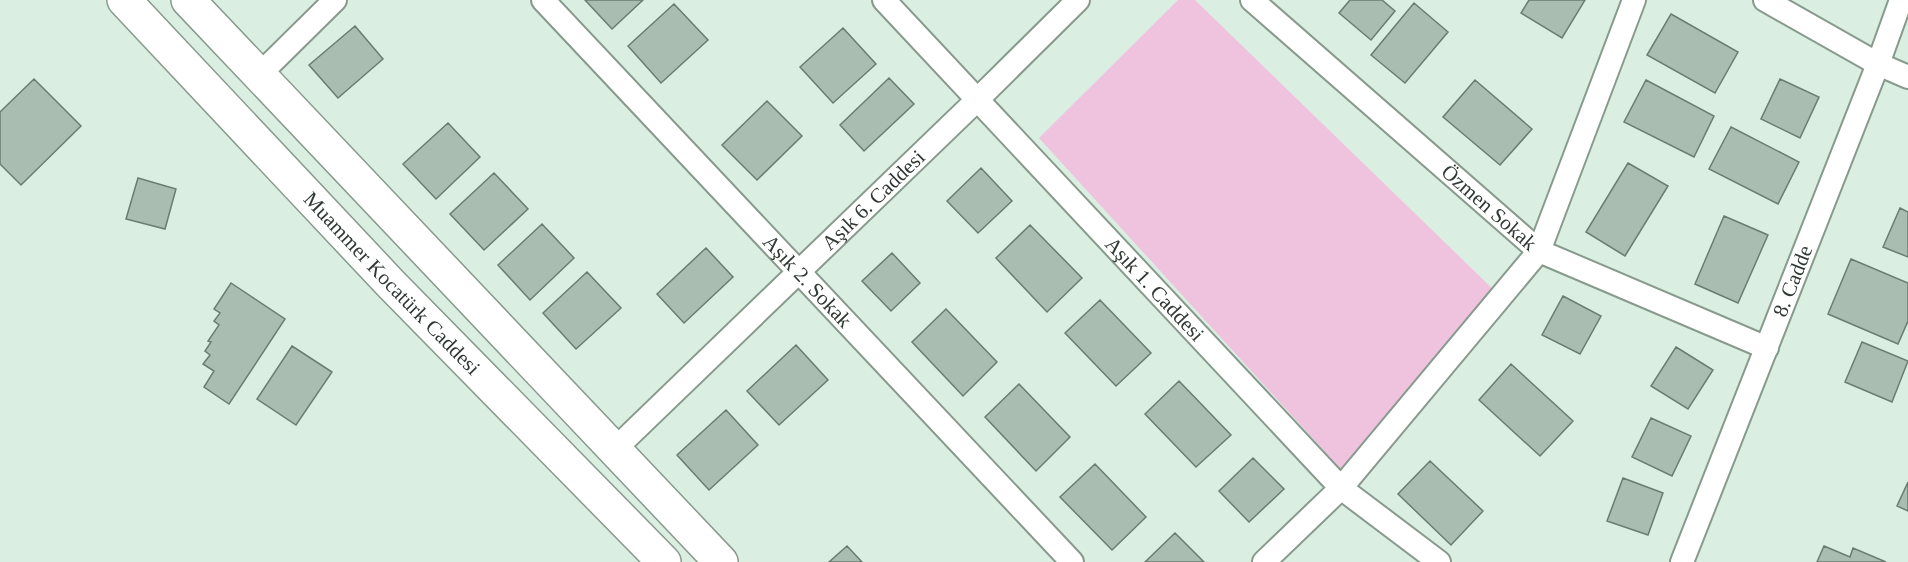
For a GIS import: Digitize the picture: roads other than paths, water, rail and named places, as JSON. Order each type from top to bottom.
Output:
[{"type":"street","name":"Muammer Kocatürk Caddesi","points":[[124,0],[390,283],[664,562]]},
{"type":"street","points":[[188,0],[721,562]]},
{"type":"street","points":[[259,75],[335,0]]},
{"type":"street","name":"Aşık 2. Sokak","points":[[543,0],[1072,562]]},
{"type":"street","name":"Aşık 1. Caddesi","points":[[885,0],[1341,488],[1439,562]]},
{"type":"street","name":"Aşık 6. Caddesi","points":[[614,450],[1078,0]]},
{"type":"street","name":"Özmen Sokak","points":[[1252,0],[1539,251],[1767,348]]},
{"type":"street","points":[[1264,562],[1341,488],[1539,251],[1634,0]]},
{"type":"street","points":[[1765,0],[1878,64],[1908,77]]},
{"type":"street","name":"8. Cadde","points":[[1682,562],[1878,64],[1901,0]]}]
